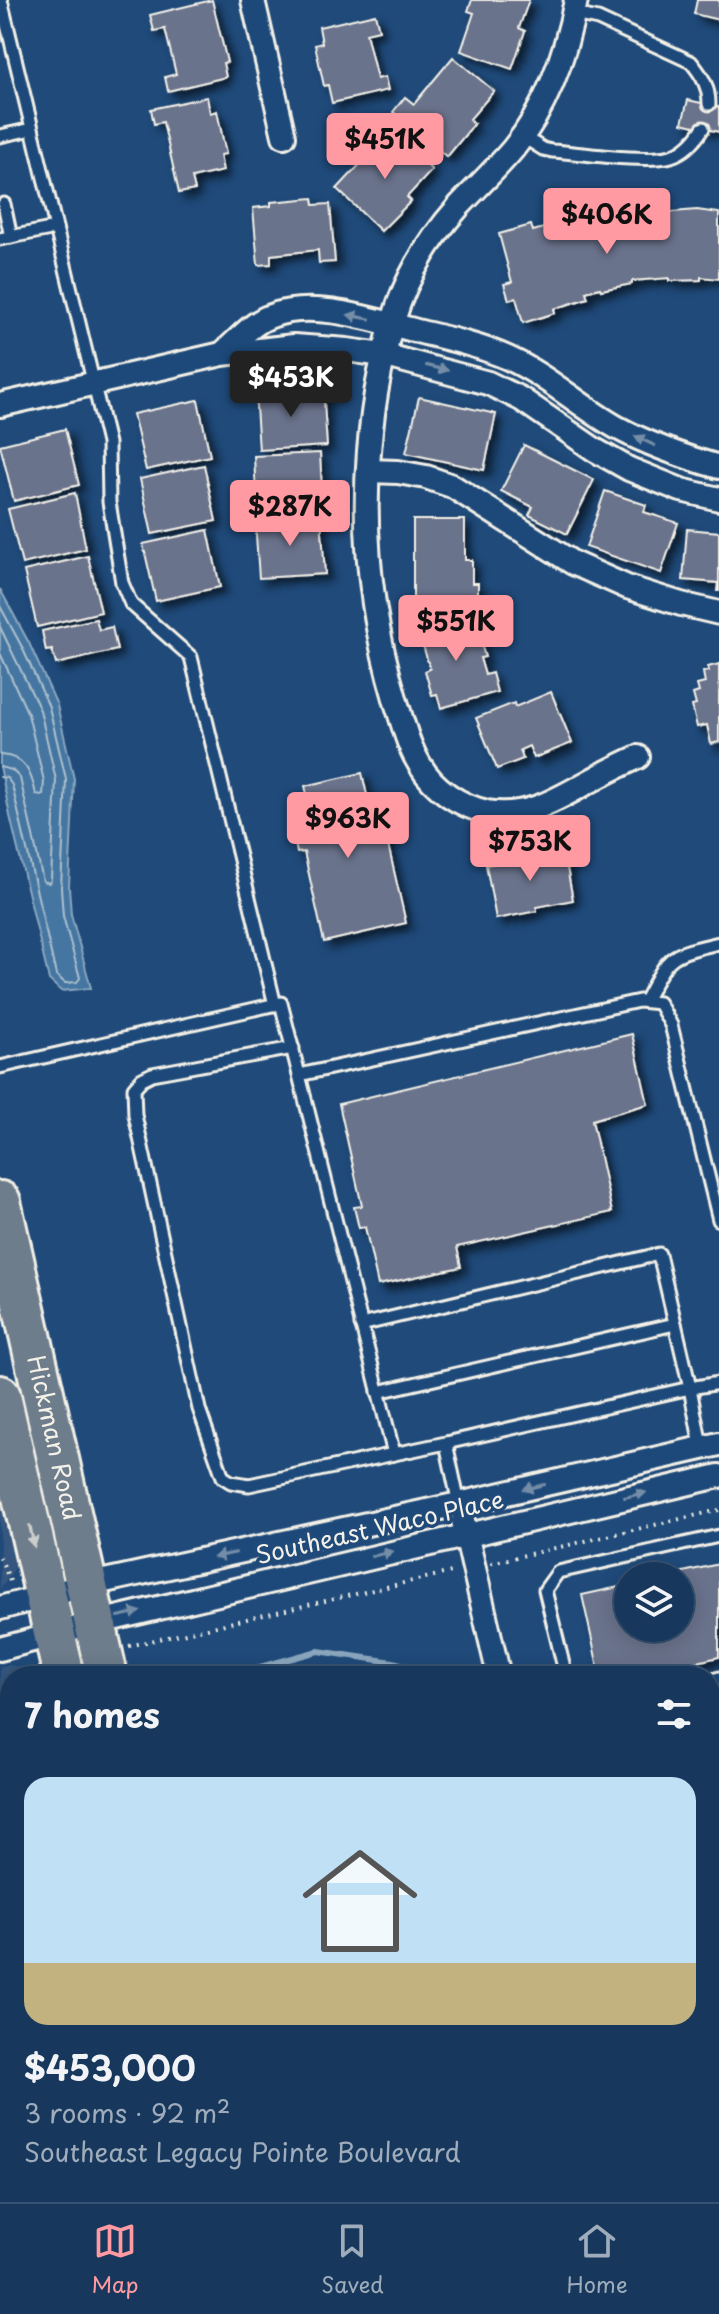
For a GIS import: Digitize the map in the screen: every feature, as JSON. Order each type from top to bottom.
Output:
[{"type":"highway","name":"Hickman Road","points":[[0,1202],[87,1620]]},
{"type":"highway","name":"Hickman Road","points":[[0,1396],[87,1620]]},
{"type":"highway","name":"Hickman Road","points":[[62,1666],[54,1635],[87,1620]]},
{"type":"street","points":[[253,0],[284,136]]},
{"type":"street","points":[[575,7],[564,53],[548,93],[522,136],[434,238],[413,271],[392,325],[376,394],[368,471],[369,561],[376,619],[406,732],[419,765],[431,781],[448,795],[465,805],[486,811],[508,814],[530,811],[550,804],[638,757]]},
{"type":"street","points":[[222,354],[261,320],[285,312],[330,312],[366,317],[507,358],[549,381],[616,427],[651,445],[719,467]]},
{"type":"street","points":[[0,405],[222,354],[294,346],[347,350],[383,355],[488,383],[521,399],[595,450],[629,469],[681,490],[719,499]]},
{"type":"street","points":[[368,471],[398,472],[452,486],[573,563],[627,587],[719,613]]},
{"type":"street","name":"Southeast Waco Place","points":[[87,1620],[459,1504],[710,1445]]},
{"type":"street","name":"Southeast Waco Place","points":[[87,1620],[719,1476]]},
{"type":"street","points":[[459,1504],[497,1666]]},
{"type":"street","points":[[0,1608],[87,1620]]},
{"type":"street","points":[[0,1649],[54,1635]]},
{"type":"lane","points":[[1,0],[108,443],[109,502],[122,583],[131,604],[191,657],[275,1005]]},
{"type":"lane","points":[[575,7],[691,62],[706,84],[709,104]]},
{"type":"lane","points":[[522,136],[552,151],[659,158],[681,151],[695,142],[703,128]]},
{"type":"lane","points":[[0,136],[32,129]]},
{"type":"lane","points":[[4,204],[6,238],[56,228]]},
{"type":"lane","points":[[645,1001],[665,964],[675,955],[719,943]]},
{"type":"lane","points":[[299,1075],[639,1001],[659,1003],[671,1025],[719,1220]]},
{"type":"lane","points":[[0,1067],[281,1003],[394,1454]]},
{"type":"lane","points":[[293,1048],[152,1074],[134,1088],[135,1115],[199,1409],[223,1477],[231,1482],[249,1485],[719,1383]]},
{"type":"lane","points":[[361,1325],[659,1254],[690,1388],[710,1445]]},
{"type":"lane","points":[[378,1392],[675,1324]]},
{"type":"lane","points":[[446,1443],[459,1504]]},
{"type":"lane","points":[[564,1666],[545,1590],[558,1572],[719,1536]]},
{"type":"path","points":[[87,1620],[473,1567],[719,1510]]},
{"type":"shaded area","points":[[0,1489],[15,1559],[14,1569],[0,1590]]},
{"type":"water","points":[[0,589],[57,705],[74,779],[69,887],[71,914],[91,988],[61,991],[49,980],[10,816],[0,766]]},
{"type":"building","points":[[212,0],[227,62],[223,63],[226,77],[168,91],[165,77],[176,74],[165,29],[154,31],[150,15]]},
{"type":"building","points":[[472,0],[529,0],[519,28],[525,31],[512,69],[461,51],[474,13],[468,11]]},
{"type":"building","points":[[697,0],[719,0],[719,20],[694,14]]},
{"type":"building","points":[[375,14],[379,30],[366,33],[377,79],[385,77],[388,90],[332,103],[328,85],[324,86],[315,45],[322,43],[319,27]]},
{"type":"building","points":[[453,57],[494,91],[469,120],[474,124],[447,157],[393,112],[405,97],[414,104]]},
{"type":"building","points":[[207,97],[210,113],[217,111],[226,154],[220,155],[223,171],[192,178],[195,190],[179,193],[163,122],[154,124],[151,109]]},
{"type":"building","points":[[688,100],[719,107],[719,132],[682,123]]},
{"type":"building","points":[[391,131],[432,170],[407,197],[411,201],[381,231],[337,189]]},
{"type":"building","points":[[313,198],[314,205],[330,204],[335,262],[319,263],[318,250],[271,255],[271,264],[258,265],[253,208],[271,206],[271,202]]},
{"type":"building","points":[[660,208],[660,213],[697,210],[719,213],[719,279],[701,277],[701,280],[669,281],[669,278],[600,288],[586,292],[588,298],[554,309],[555,313],[523,323],[516,298],[509,300],[504,284],[512,282],[499,234],[531,225],[533,231],[566,222],[568,229],[589,220],[590,223],[627,216],[627,212]]},
{"type":"building","points":[[323,388],[327,446],[259,450],[255,392]]},
{"type":"building","points":[[419,397],[496,414],[484,470],[406,453]]},
{"type":"building","points":[[198,400],[210,456],[146,470],[133,414]]},
{"type":"building","points":[[65,429],[79,485],[14,501],[0,445]]},
{"type":"building","points":[[524,445],[594,480],[567,534],[529,515],[533,507],[501,491]]},
{"type":"building","points":[[320,453],[323,510],[257,514],[254,456]]},
{"type":"building","points":[[204,465],[216,521],[152,534],[140,479]]},
{"type":"building","points":[[605,491],[646,505],[644,512],[678,523],[661,573],[586,547]]},
{"type":"building","points":[[75,493],[86,549],[22,564],[8,509]]},
{"type":"building","points":[[321,517],[325,574],[259,578],[255,521]]},
{"type":"building","points":[[413,520],[465,520],[465,560],[472,560],[472,583],[478,583],[478,601],[413,600]]},
{"type":"building","points":[[687,529],[719,532],[719,591],[718,583],[683,580]]},
{"type":"building","points":[[208,530],[220,587],[156,601],[143,544]]},
{"type":"building","points":[[88,556],[101,612],[37,627],[24,571]]},
{"type":"building","points":[[473,616],[485,657],[480,658],[485,675],[492,673],[497,692],[441,708],[437,694],[432,695],[425,671],[430,669],[419,632]]},
{"type":"building","points":[[96,619],[99,630],[112,627],[117,650],[56,664],[52,650],[46,651],[42,631]]},
{"type":"building","points":[[719,664],[719,742],[711,744],[707,725],[697,727],[692,706],[696,705],[693,694],[699,692],[697,685],[705,683],[703,672]]},
{"type":"building","points":[[551,692],[572,743],[534,758],[529,746],[520,750],[523,759],[497,769],[476,718]]},
{"type":"building","points":[[362,773],[369,804],[378,801],[406,923],[324,942],[304,852],[297,853],[291,824],[313,819],[305,786]]},
{"type":"building","points":[[563,846],[573,900],[496,919],[486,865]]},
{"type":"building","points":[[632,1034],[648,1104],[592,1120],[612,1212],[457,1247],[461,1267],[378,1285],[365,1227],[359,1228],[354,1207],[362,1206],[339,1104]]},
{"type":"building","points":[[719,1564],[719,1657],[680,1666],[598,1666],[582,1595],[614,1588],[614,1642],[694,1642],[694,1570]]},
{"type":"waterway","points":[[263,1666],[318,1651],[407,1666]]}]
